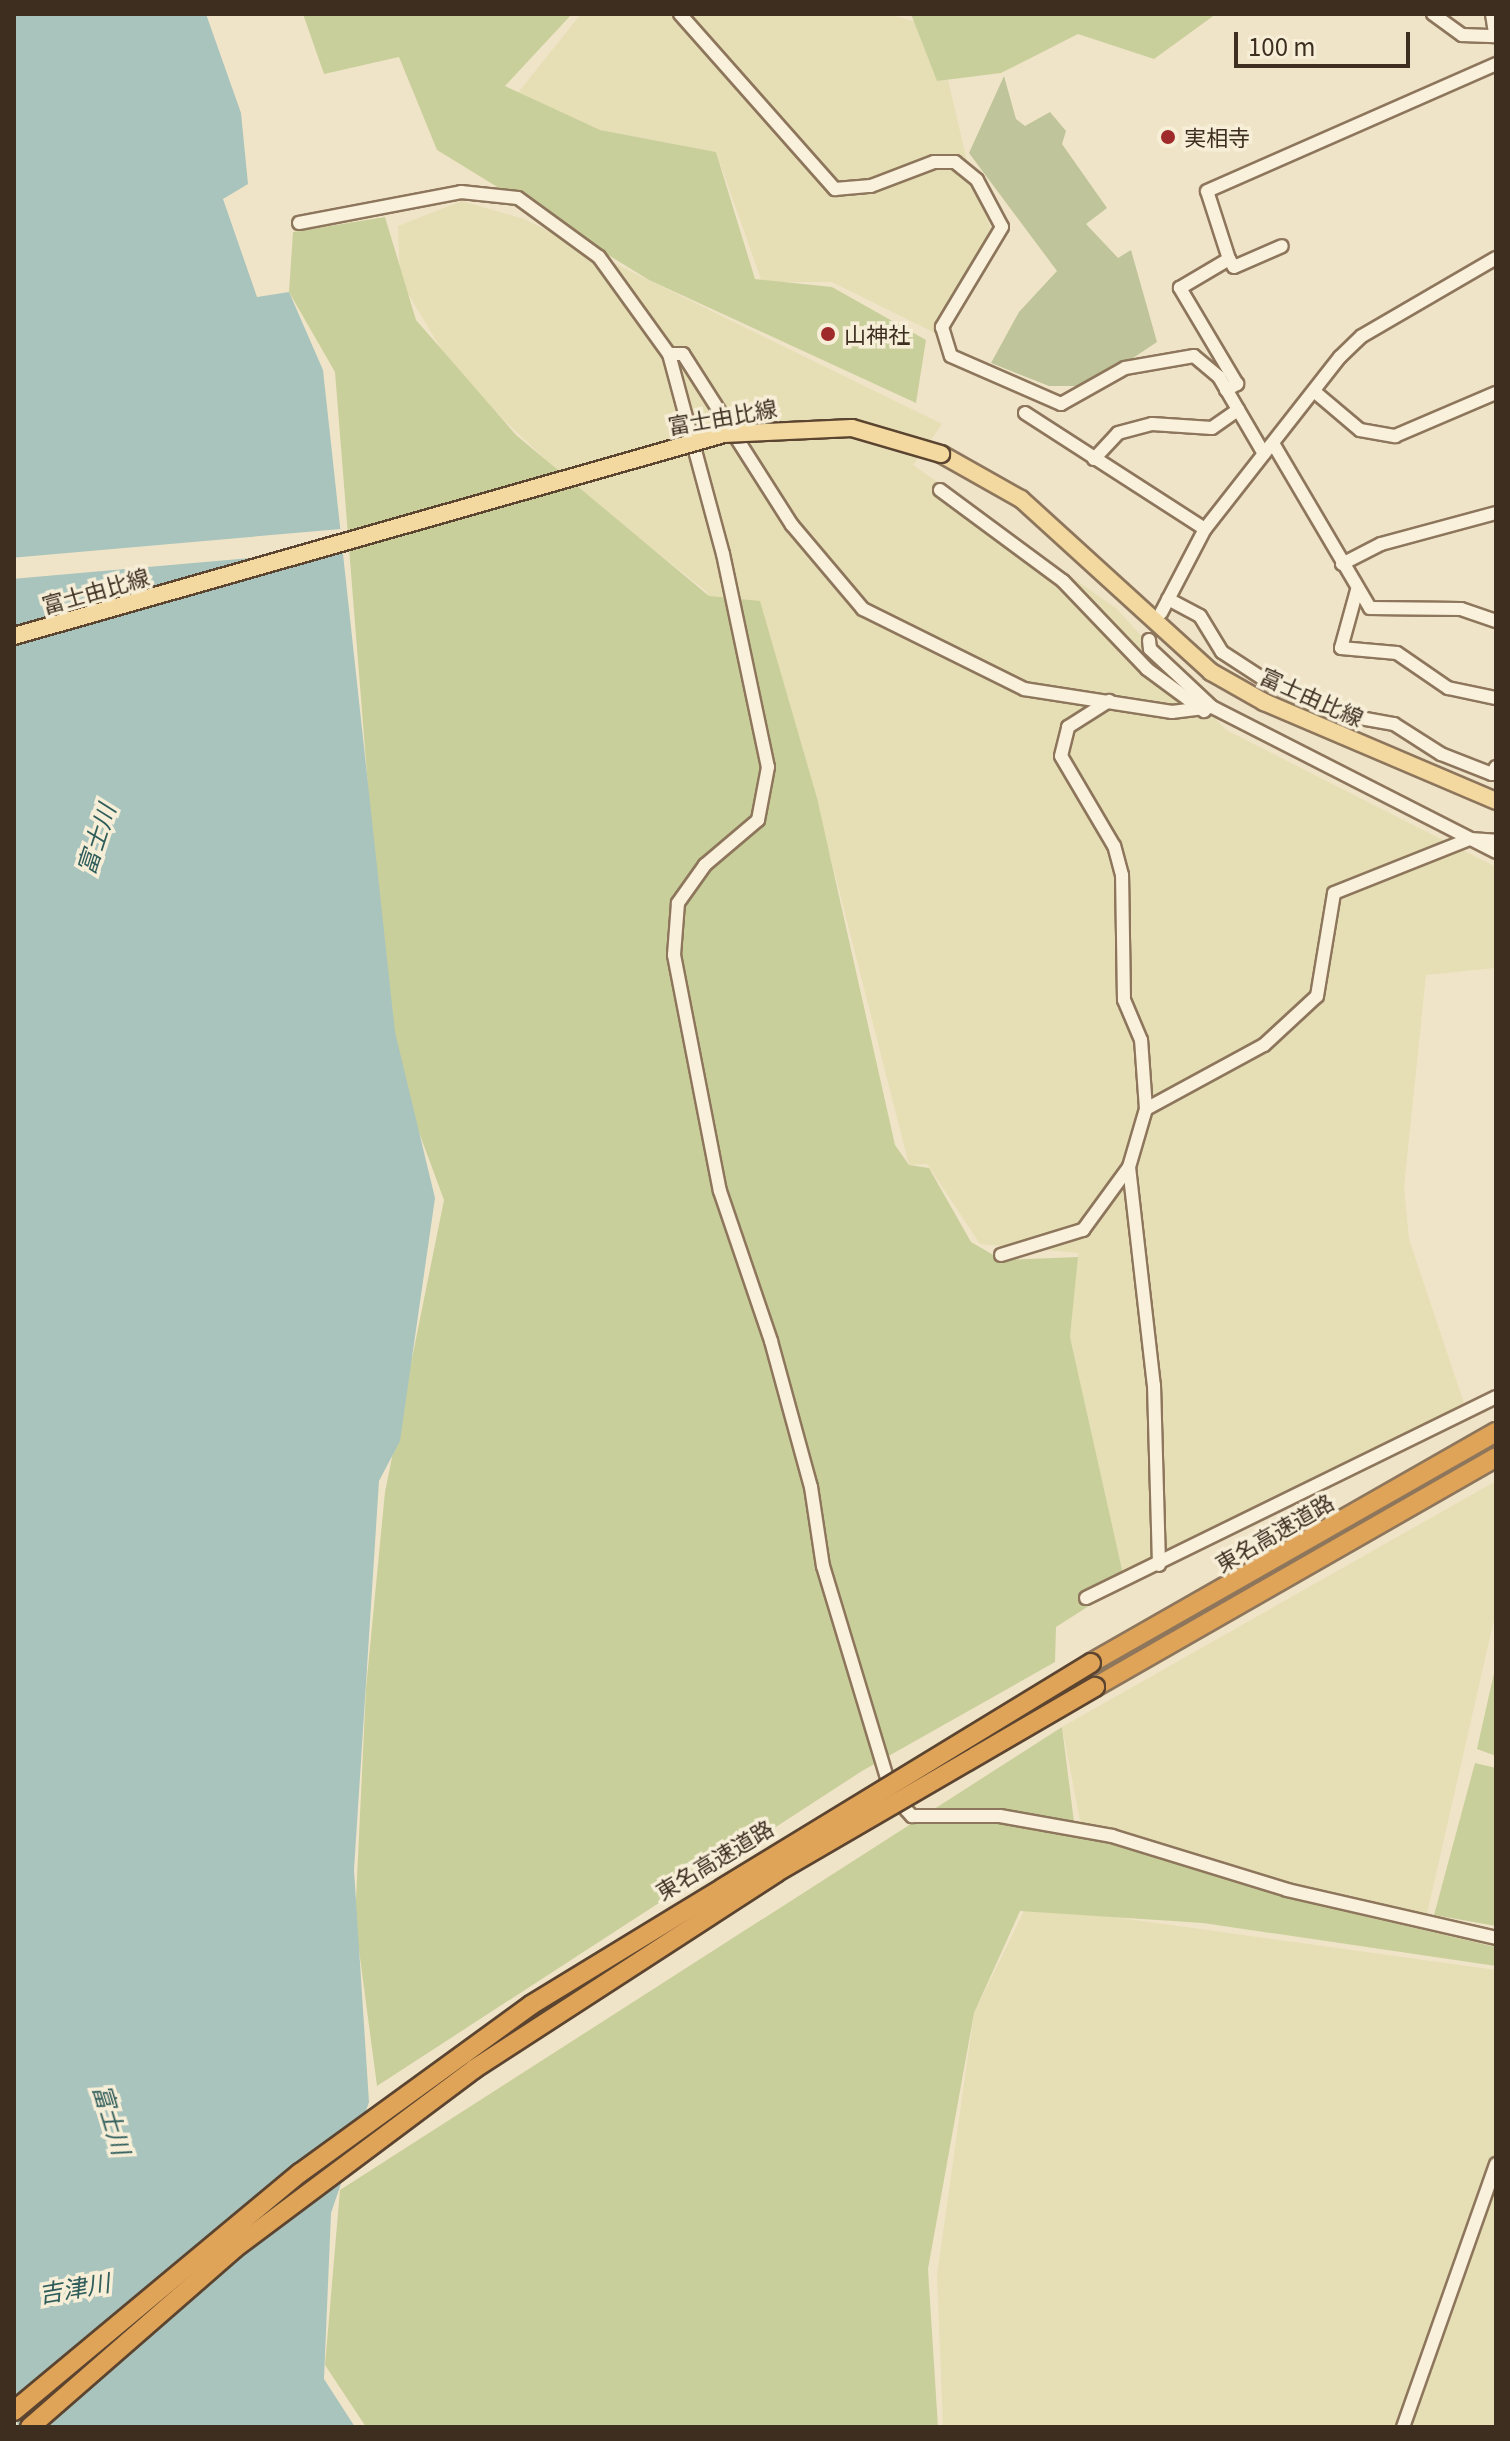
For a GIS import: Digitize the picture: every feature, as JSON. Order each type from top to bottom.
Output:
[{"type":"highway","name":"東名高速道路","points":[[14,2411],[300,2173],[531,2005],[1091,1663],[1496,1432]]},
{"type":"highway","name":"東名高速道路","points":[[30,2427],[235,2248],[474,2069],[777,1872],[1496,1457]]},
{"type":"main road","name":"富士由比線","points":[[14,636],[724,434],[852,428],[941,454],[1021,499],[1211,672],[1496,801]]},
{"type":"street","points":[[680,14],[835,189],[871,186],[934,162],[955,162],[977,180],[1002,227],[942,327],[951,356],[1045,402],[1061,404],[1125,368],[1169,355],[1194,356],[1226,390],[1264,454]]},
{"type":"street","points":[[1433,14],[1462,35],[1495,35],[1492,14]]},
{"type":"street","points":[[1282,246],[1234,267],[1207,191],[1496,64]]},
{"type":"street","points":[[299,223],[461,192],[518,198],[599,257],[669,354],[723,554],[768,767],[758,820],[705,865],[678,903],[674,955],[720,1191],[771,1341],[811,1487],[823,1566],[892,1794],[912,1816],[1000,1816],[1112,1836],[1287,1890],[1496,1938]]},
{"type":"street","points":[[1161,613],[1205,529],[1362,336],[1496,258]]},
{"type":"street","points":[[1226,390],[1237,384],[1180,288],[1229,259]]},
{"type":"street","points":[[669,354],[683,354],[792,525],[863,609],[1024,689],[1109,701],[1208,709]]},
{"type":"street","points":[[1315,392],[1360,430],[1395,436],[1496,393]]},
{"type":"street","points":[[1094,459],[1118,433],[1152,424],[1212,428],[1238,410]]},
{"type":"street","points":[[1025,413],[1054,425],[1094,459],[1205,529]]},
{"type":"street","points":[[1274,445],[1370,608],[1461,609],[1496,621]]},
{"type":"street","points":[[940,490],[1063,581],[1147,669],[1208,709],[1496,852]]},
{"type":"street","points":[[1342,564],[1381,544],[1496,513]]},
{"type":"street","points":[[1357,590],[1341,648],[1397,653],[1448,688],[1496,698]]},
{"type":"street","points":[[1168,599],[1200,616],[1222,652],[1268,682],[1349,716],[1394,724],[1441,754],[1492,774],[1496,767]]},
{"type":"street","points":[[1149,640],[1150,649],[1208,709]]},
{"type":"street","points":[[1001,1255],[1083,1230],[1129,1167],[1146,1109],[1141,1040],[1124,1000],[1122,875],[1114,846],[1061,756],[1068,727],[1109,701]]},
{"type":"street","points":[[1146,1109],[1264,1045],[1317,996],[1334,893],[1470,839],[1496,841]]},
{"type":"street","points":[[1129,1167],[1154,1385],[1159,1565]]},
{"type":"street","points":[[1086,1598],[1159,1565],[1496,1397]]},
{"type":"street","points":[[1403,2427],[1496,2164]]},
{"type":"shaded area","points":[[581,14],[888,14],[916,22],[937,81],[948,80],[972,182],[991,228],[935,333],[832,282],[762,282],[716,152],[600,130],[516,95]]},
{"type":"shaded area","points":[[462,201],[524,219],[942,424],[913,465],[1117,609],[1226,730],[1496,867],[1496,968],[1426,975],[1404,1187],[1409,1239],[1464,1403],[1125,1583],[1070,1337],[1078,1253],[980,1244],[927,1164],[909,1165],[826,839],[747,697],[707,592],[568,481],[456,374],[400,280],[398,226]]},
{"type":"shaded area","points":[[1496,1481],[1496,1611],[1426,1918],[1496,1944],[1082,1831],[1062,1727]]},
{"type":"shaded area","points":[[1027,1905],[1496,1970],[1496,2427],[943,2427],[937,2275],[974,2013]]},
{"type":"green space","points":[[303,14],[572,14],[505,86],[600,130],[716,152],[755,279],[832,287],[926,340],[916,403],[649,280],[437,150],[399,57],[324,74]]},
{"type":"green space","points":[[911,14],[1216,14],[1154,59],[1078,34],[1001,73],[937,81]]},
{"type":"green space","points":[[1004,76],[1016,119],[1025,126],[1050,112],[1066,131],[1062,144],[1107,208],[1086,224],[1118,258],[1131,250],[1157,342],[1091,386],[1049,386],[991,363],[1019,312],[1057,271],[969,153]]},
{"type":"green space","points":[[385,217],[416,320],[516,435],[709,596],[760,601],[817,798],[895,1145],[909,1165],[929,1168],[971,1242],[1002,1260],[1078,1257],[1070,1337],[1125,1583],[1056,1627],[1055,1662],[862,1771],[377,2086],[355,1920],[366,1688],[385,1492],[444,1200],[389,1051],[335,372],[289,292],[293,232]]},
{"type":"green space","points":[[1496,1664],[1496,1756],[1477,1749]]},
{"type":"green space","points":[[1062,1727],[1075,1830],[1295,1900],[1496,1947],[1496,1966],[1203,1923],[1020,1911],[974,2013],[928,2269],[938,2427],[366,2427],[325,2365],[340,2190]]},
{"type":"green space","points":[[1475,1763],[1496,1768],[1496,1926],[1434,1915]]},
{"type":"water","points":[[14,14],[206,14],[241,113],[248,184],[223,199],[257,297],[289,292],[323,370],[395,1032],[435,1198],[400,1441],[379,1481],[354,1870],[369,2102],[331,2213],[324,2379],[355,2427],[18,2427],[14,2407]]},
{"type":"pier","points":[[341,529],[343,550],[14,579],[14,558]]},
{"type":"place","name":"実相寺","points":[[1168,137]]},
{"type":"place","name":"山神社","points":[[828,334]]},
{"type":"water label","name":"富士川","points":[[95,839]]},
{"type":"water label","name":"富士川","points":[[113,2119]]},
{"type":"water label","name":"吉津川","points":[[74,2287]]}]
